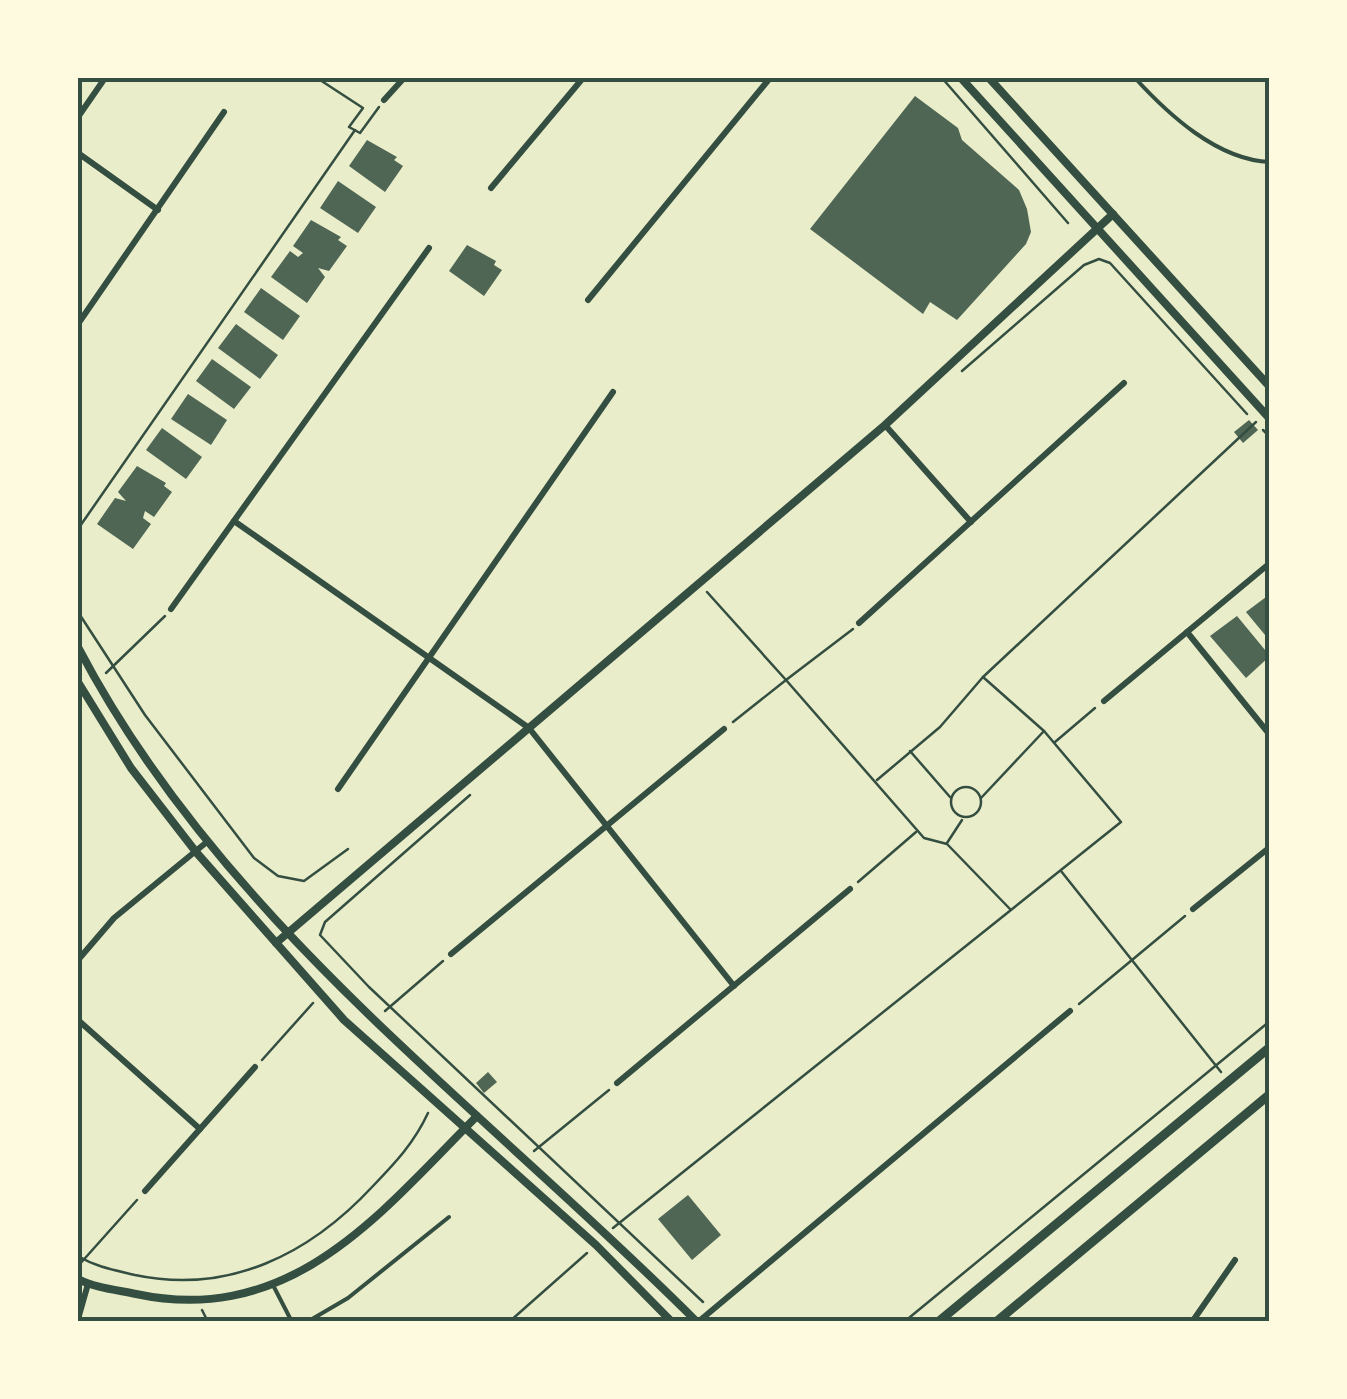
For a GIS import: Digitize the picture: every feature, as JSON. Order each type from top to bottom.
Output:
[{"type":"main road","points":[[938,1322],[1270,1047]]},
{"type":"main road","points":[[996,1322],[1270,1094]]},
{"type":"street","points":[[78,117],[105,78]]},
{"type":"street","points":[[384,100],[404,78]]},
{"type":"street","points":[[492,188],[583,78]]},
{"type":"street","points":[[588,300],[770,78]]},
{"type":"street","points":[[961,78],[1267,417]]},
{"type":"street","points":[[989,78],[1270,387]]},
{"type":"street","points":[[78,324],[224,112]]},
{"type":"street","points":[[78,153],[158,210]]},
{"type":"street","points":[[276,943],[886,425],[1113,214]]},
{"type":"street","points":[[172,609],[429,248]]},
{"type":"street","points":[[859,624],[1124,383]]},
{"type":"street","points":[[338,789],[613,392]]},
{"type":"street","points":[[886,425],[971,522]]},
{"type":"street","points":[[234,521],[529,728],[604,828],[734,986]]},
{"type":"street","points":[[1104,701],[1270,563]]},
{"type":"street","points":[[1187,632],[1270,735]]},
{"type":"street","points":[[78,647],[146,758],[288,933],[373,1022],[608,1232],[698,1322],[1070,1011]]},
{"type":"street","points":[[78,682],[80,694],[196,852],[321,994],[464,1129],[596,1245],[672,1322]]},
{"type":"street","points":[[451,954],[724,729]]},
{"type":"street","points":[[78,960],[114,918],[209,840]]},
{"type":"street","points":[[1193,909],[1270,846]]},
{"type":"street","points":[[616,1084],[850,889]]},
{"type":"street","points":[[78,1020],[200,1130]]},
{"type":"street","points":[[145,1191],[255,1067]]},
{"type":"street","points":[[78,1279],[163,1300],[222,1298],[274,1287],[340,1248],[477,1116]]},
{"type":"street","points":[[1192,1322],[1234,1260]]},
{"type":"street","points":[[78,1319],[88,1284]]},
{"type":"lane","points":[[1135,78],[1166,111],[1208,141],[1270,162]]},
{"type":"lane","points":[[307,1322],[348,1298],[450,1217]]},
{"type":"lane","points":[[274,1287],[292,1322]]},
{"type":"path","points":[[317,78],[363,108],[349,128],[360,133],[384,100]]},
{"type":"path","points":[[942,78],[1068,223]]},
{"type":"path","points":[[78,529],[355,130]]},
{"type":"path","points":[[950,381],[1084,266],[1099,260],[1110,263],[1247,414]]},
{"type":"path","points":[[876,781],[940,727],[983,677],[1267,417]]},
{"type":"path","points":[[1263,430],[1270,437]]},
{"type":"path","points":[[699,584],[924,838],[946,844],[1012,910]]},
{"type":"path","points":[[98,681],[172,609]]},
{"type":"path","points":[[78,612],[146,715],[254,858],[278,876],[304,881],[348,849]]},
{"type":"path","points":[[724,729],[859,624]]},
{"type":"path","points":[[608,1232],[1121,822],[1044,731],[983,677]]},
{"type":"path","points":[[1054,742],[1104,701]]},
{"type":"path","points":[[946,844],[963,817],[978,812],[981,798],[1044,731]]},
{"type":"path","points":[[910,751],[963,817]]},
{"type":"path","points":[[951,798],[966,786],[981,798]]},
{"type":"path","points":[[469,795],[325,922],[320,935],[390,1007],[712,1310]]},
{"type":"path","points":[[850,889],[918,831]]},
{"type":"path","points":[[1060,871],[1228,1081]]},
{"type":"path","points":[[1070,1011],[1193,909]]},
{"type":"path","points":[[373,1022],[451,954]]},
{"type":"path","points":[[255,1067],[321,994]]},
{"type":"path","points":[[904,1322],[1270,1021]]},
{"type":"path","points":[[525,1158],[616,1084]]},
{"type":"path","points":[[78,1256],[93,1266],[150,1278],[207,1282],[248,1272],[290,1254],[343,1218],[415,1141],[428,1113]]},
{"type":"path","points":[[78,1266],[145,1191]]},
{"type":"path","points":[[509,1322],[596,1245]]},
{"type":"building","points":[[915,96],[958,128],[962,140],[1019,190],[1027,209],[1031,232],[1026,244],[957,320],[930,302],[923,314],[810,229]]},
{"type":"building","points":[[367,140],[397,157],[394,160],[403,166],[385,192],[349,166]]},
{"type":"building","points":[[338,181],[376,207],[358,233],[320,208]]},
{"type":"building","points":[[311,220],[341,237],[338,240],[347,246],[329,271],[318,268],[325,277],[307,303],[271,277],[290,251],[298,257],[303,253],[293,246]]},
{"type":"building","points":[[467,245],[496,261],[494,265],[502,270],[484,296],[449,271]]},
{"type":"building","points":[[261,288],[300,316],[283,340],[244,312]]},
{"type":"building","points":[[236,324],[278,355],[260,379],[218,348]]},
{"type":"building","points":[[212,359],[251,387],[234,409],[196,381]]},
{"type":"building","points":[[188,394],[227,420],[211,445],[171,419]]},
{"type":"building","points":[[1249,420],[1258,430],[1243,443],[1234,432]]},
{"type":"building","points":[[162,428],[202,457],[186,479],[146,450]]},
{"type":"building","points":[[137,466],[166,483],[164,486],[172,492],[154,517],[145,511],[143,518],[151,524],[133,549],[97,524],[115,498],[126,501],[118,492]]},
{"type":"building","points":[[1270,594],[1270,641],[1246,612]]},
{"type":"building","points":[[1237,616],[1270,656],[1246,678],[1210,636]]},
{"type":"building","points":[[488,1072],[497,1082],[484,1093],[476,1083]]},
{"type":"building","points":[[688,1195],[721,1235],[692,1260],[658,1219]]}]
